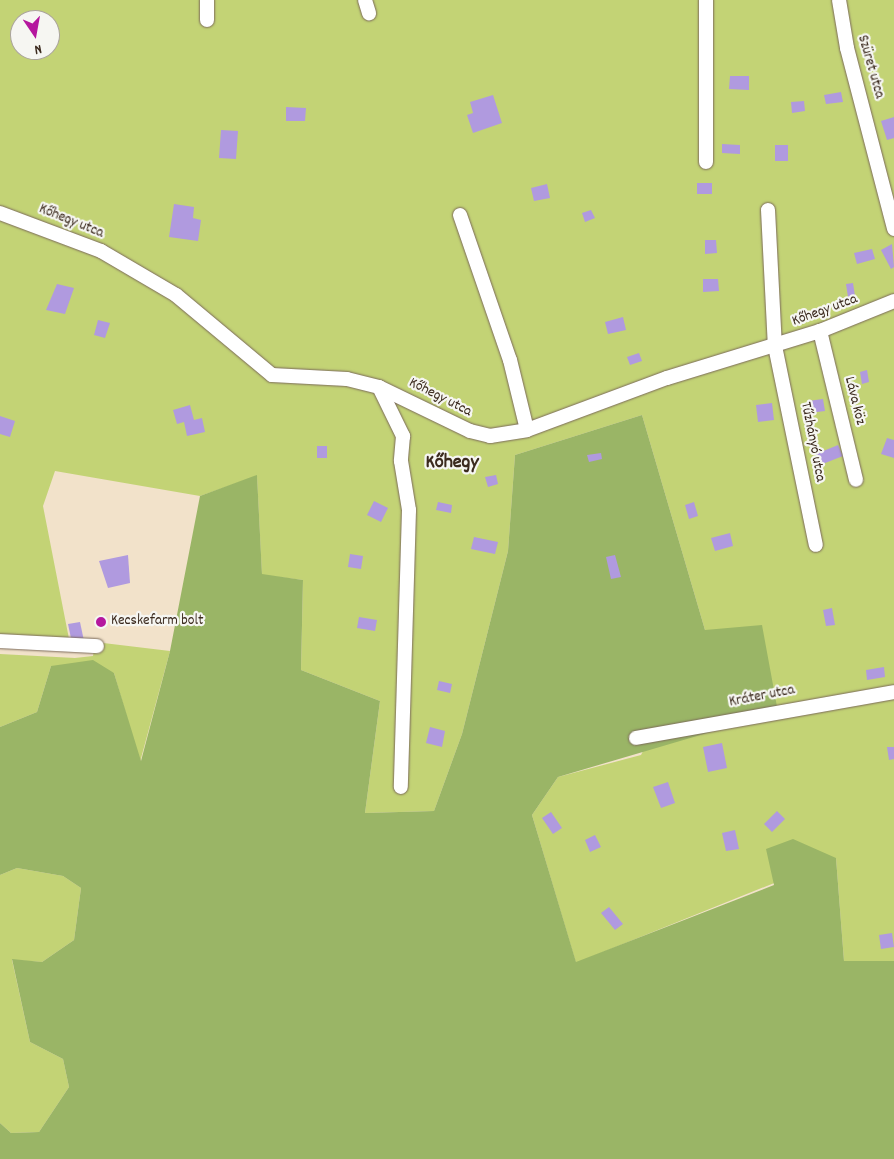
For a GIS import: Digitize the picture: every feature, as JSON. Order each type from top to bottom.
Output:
[{"type":"street","points":[[207,0],[207,20]]},
{"type":"street","points":[[706,0],[706,162]]},
{"type":"street","name":"Szüret utca","points":[[839,0],[847,48],[894,229]]},
{"type":"street","name":"Tűzhányó utca","points":[[768,210],[775,346],[816,545]]},
{"type":"street","name":"Kőhegy utca","points":[[0,213],[101,251],[176,295],[272,376],[347,379],[379,387],[470,431],[490,436],[527,430],[667,378],[820,331],[894,300]]},
{"type":"street","points":[[460,215],[510,360],[527,430]]},
{"type":"street","name":"Láva köz","points":[[820,331],[856,480]]},
{"type":"street","points":[[379,387],[403,436],[401,461],[409,510],[401,787]]},
{"type":"street","points":[[0,642],[96,646]]},
{"type":"street","name":"Kráter utca","points":[[636,738],[894,692]]},
{"type":"green space","points":[[0,0],[894,0],[894,961],[844,961],[836,858],[576,963],[532,815],[558,777],[641,755],[705,630],[642,415],[515,455],[508,551],[462,734],[434,811],[365,813],[380,701],[301,670],[303,580],[262,575],[257,476],[200,496],[55,471],[43,506],[70,644],[0,646]]},
{"type":"green space","points":[[642,415],[705,630],[762,625],[778,712],[558,777],[532,815],[576,962],[774,885],[766,849],[793,839],[836,858],[844,961],[894,961],[894,1159],[0,1159],[0,1123],[11,1133],[39,1132],[69,1087],[63,1059],[30,1042],[12,959],[42,962],[74,940],[81,888],[63,876],[17,868],[0,875],[0,727],[37,712],[51,666],[93,660],[114,673],[141,761],[170,651],[200,496],[257,475],[262,574],[303,580],[301,670],[380,701],[365,813],[434,811],[462,734],[508,551],[515,455]]},
{"type":"green space","points":[[95,642],[170,651],[140,762],[114,673],[51,666],[37,712],[0,727],[0,654],[75,658],[93,656]]},
{"type":"green space","points":[[17,868],[63,876],[81,888],[74,940],[42,962],[12,960],[30,1042],[63,1059],[69,1087],[39,1132],[11,1133],[0,1123],[0,875]]},
{"type":"building","points":[[730,76],[749,76],[749,90],[729,89]]},
{"type":"building","points":[[841,92],[843,102],[826,104],[824,95]]},
{"type":"building","points":[[493,95],[502,123],[473,133],[467,115],[473,113],[470,102]]},
{"type":"building","points":[[804,101],[805,111],[792,113],[791,102]]},
{"type":"building","points":[[286,107],[306,108],[305,121],[286,121]]},
{"type":"building","points":[[894,117],[894,138],[887,140],[881,121]]},
{"type":"building","points":[[221,130],[238,131],[236,159],[219,158]]},
{"type":"building","points":[[722,144],[740,145],[740,154],[722,153]]},
{"type":"building","points":[[775,145],[788,145],[788,161],[775,161]]},
{"type":"building","points":[[697,183],[712,183],[712,194],[697,194]]},
{"type":"building","points":[[547,184],[550,198],[534,201],[531,188]]},
{"type":"building","points":[[174,204],[194,207],[193,218],[201,220],[198,241],[169,237]]},
{"type":"building","points":[[591,210],[595,218],[585,222],[582,213]]},
{"type":"building","points":[[705,240],[716,240],[717,253],[705,254]]},
{"type":"building","points":[[892,244],[894,267],[891,269],[881,250]]},
{"type":"building","points":[[872,249],[875,259],[857,264],[854,253]]},
{"type":"building","points":[[703,279],[718,279],[719,291],[703,292]]},
{"type":"building","points":[[853,283],[855,296],[848,297],[846,284]]},
{"type":"building","points":[[57,284],[74,288],[65,314],[46,310]]},
{"type":"building","points":[[623,317],[626,330],[608,334],[605,322]]},
{"type":"building","points":[[98,320],[110,323],[105,338],[94,335]]},
{"type":"building","points":[[639,353],[642,361],[630,365],[627,357]]},
{"type":"building","points":[[867,370],[869,382],[862,384],[860,372]]},
{"type":"building","points":[[823,399],[825,411],[809,413],[808,401]]},
{"type":"building","points":[[772,403],[774,420],[758,422],[756,405]]},
{"type":"building","points":[[190,405],[194,420],[202,418],[205,432],[187,436],[184,422],[177,424],[173,410]]},
{"type":"building","points":[[0,416],[15,421],[10,437],[0,434]]},
{"type":"building","points":[[887,438],[894,440],[894,458],[881,454]]},
{"type":"building","points":[[838,445],[843,456],[820,465],[816,454]]},
{"type":"building","points":[[317,446],[327,446],[327,458],[317,458]]},
{"type":"building","points":[[601,453],[602,459],[589,462],[587,455]]},
{"type":"building","points":[[496,475],[498,484],[488,487],[485,477]]},
{"type":"building","points":[[374,501],[388,508],[381,522],[367,515]]},
{"type":"building","points":[[438,502],[452,505],[451,513],[436,510]]},
{"type":"building","points":[[694,502],[698,516],[689,519],[685,505]]},
{"type":"building","points":[[730,533],[733,546],[715,551],[711,538]]},
{"type":"building","points":[[474,537],[498,542],[495,554],[471,549]]},
{"type":"building","points":[[350,554],[363,556],[361,569],[348,567]]},
{"type":"building","points":[[128,555],[130,583],[108,588],[99,561]]},
{"type":"building","points":[[615,555],[621,577],[611,579],[606,557]]},
{"type":"building","points":[[832,608],[835,625],[826,626],[823,610]]},
{"type":"building","points":[[359,617],[377,620],[375,631],[357,628]]},
{"type":"building","points":[[80,622],[84,641],[72,643],[68,624]]},
{"type":"building","points":[[884,667],[885,677],[867,680],[866,670]]},
{"type":"building","points":[[439,681],[452,684],[450,693],[437,690]]},
{"type":"building","points":[[430,727],[445,731],[442,747],[426,743]]},
{"type":"building","points":[[722,743],[727,768],[708,772],[703,747]]},
{"type":"building","points":[[887,747],[894,747],[894,759],[889,760]]},
{"type":"building","points":[[668,782],[675,803],[661,808],[653,787]]},
{"type":"building","points":[[777,811],[785,819],[772,832],[764,824]]},
{"type":"building","points":[[551,812],[562,828],[553,834],[542,818]]},
{"type":"building","points":[[735,830],[739,849],[726,851],[722,833]]},
{"type":"building","points":[[595,835],[601,847],[590,852],[585,840]]},
{"type":"building","points":[[609,907],[623,924],[615,930],[601,913]]},
{"type":"building","points":[[892,933],[894,947],[881,949],[879,935]]},
{"type":"place","name":"Kecskefarm bolt","points":[[101,622]]},
{"type":"district","name":"Kőhegy","points":[[452,463]]}]
